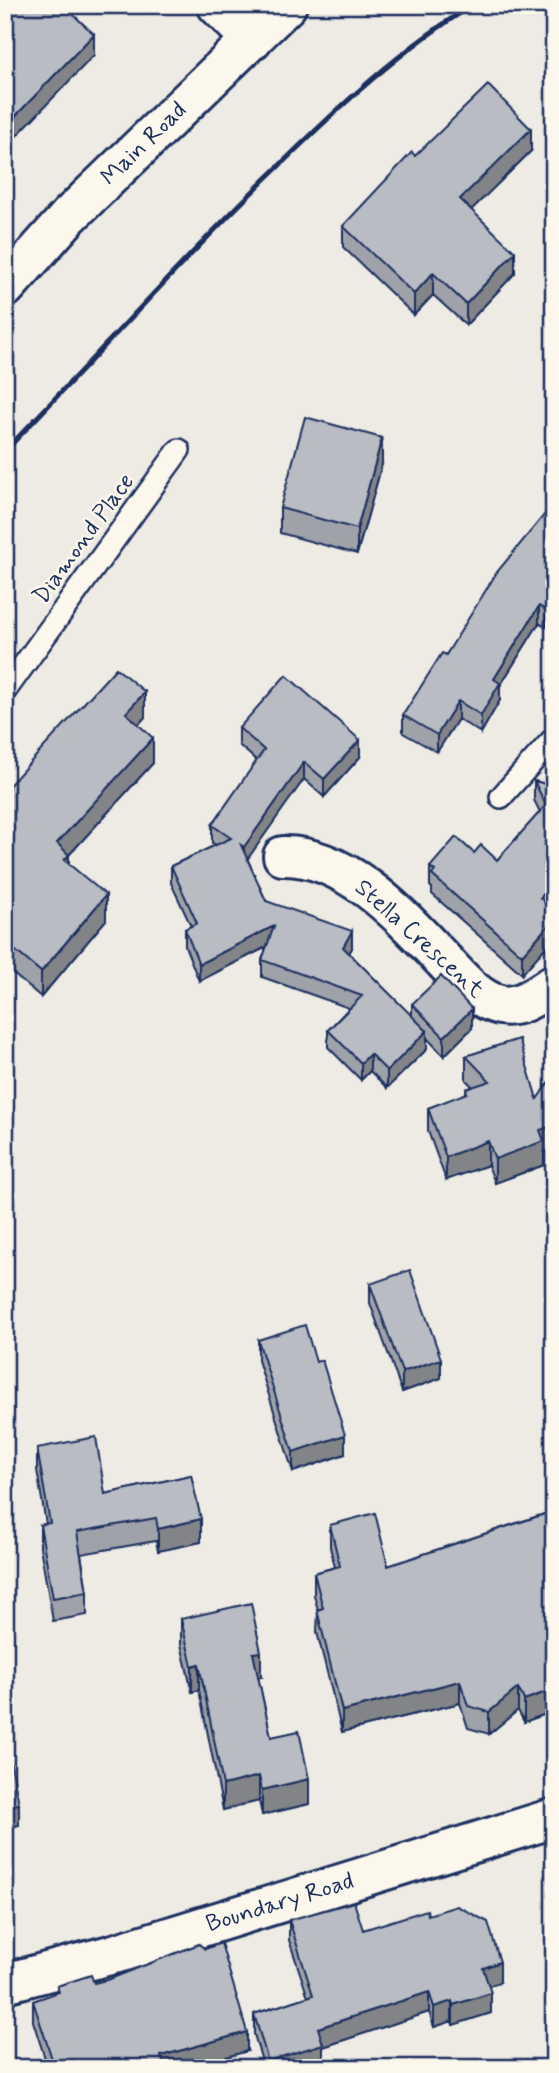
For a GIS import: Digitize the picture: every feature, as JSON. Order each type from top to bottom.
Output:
[{"type":"street","points":[[217,5],[252,40]]},
{"type":"street","name":"Main Road","points":[[5,288],[69,216],[287,5]]},
{"type":"street","name":"Stella Crescent","points":[[283,856],[297,856],[340,871],[384,902],[466,984],[485,998],[500,1005],[514,1005],[533,998],[554,984]]},
{"type":"street","name":"Boundary Road","points":[[5,1983],[114,1954],[554,1818]]},
{"type":"lane","name":"Diamond Place","points":[[5,691],[179,450]]},
{"type":"lane","points":[[501,797],[554,738]]},
{"type":"building","points":[[5,5],[63,5],[94,34],[5,127],[7,57]]},
{"type":"building","points":[[488,85],[531,129],[460,199],[515,252],[466,304],[433,273],[414,294],[343,226],[412,152],[415,156]]},
{"type":"building","points":[[305,417],[382,438],[357,529],[280,508]]},
{"type":"building","points":[[554,503],[554,601],[546,610],[539,606],[494,679],[500,683],[481,715],[458,701],[437,735],[403,715],[442,653],[446,655],[497,572]]},
{"type":"building","points":[[116,668],[145,692],[126,713],[153,738],[57,843],[69,855],[64,860],[106,895],[41,972],[5,942],[5,790]]},
{"type":"building","points":[[286,675],[360,740],[324,779],[304,762],[244,847],[241,845],[266,901],[352,931],[343,947],[427,1031],[387,1071],[370,1054],[361,1063],[328,1030],[362,996],[262,960],[274,926],[199,964],[185,929],[197,923],[171,866],[231,838],[212,825],[264,750],[239,728]]},
{"type":"building","points":[[534,781],[554,786],[554,881],[540,898],[554,910],[554,919],[522,955],[432,875],[435,871],[430,867],[456,837],[474,853],[481,845],[497,860],[546,805]]},
{"type":"building","points":[[441,976],[472,1009],[444,1037],[412,1004]]},
{"type":"building","points":[[519,1039],[537,1099],[554,1075],[554,1125],[540,1130],[544,1141],[495,1159],[488,1141],[446,1157],[428,1108],[467,1093],[466,1089],[490,1081],[466,1056]]},
{"type":"building","points":[[410,1270],[441,1359],[402,1372],[370,1284]]},
{"type":"building","points":[[305,1325],[316,1362],[322,1360],[345,1435],[293,1452],[258,1340]]},
{"type":"building","points":[[96,1437],[105,1494],[191,1475],[201,1519],[158,1529],[156,1518],[77,1532],[87,1592],[53,1598],[40,1525],[50,1523],[37,1448]]},
{"type":"building","points":[[554,1511],[554,1653],[548,1655],[554,1673],[554,1689],[524,1700],[518,1688],[489,1712],[468,1706],[460,1681],[342,1711],[317,1610],[323,1608],[314,1573],[340,1566],[330,1525],[375,1513],[388,1566]]},
{"type":"building","points":[[251,1603],[261,1652],[253,1653],[271,1737],[299,1731],[309,1779],[262,1790],[259,1776],[223,1785],[199,1664],[192,1666],[181,1619]]},
{"type":"building","points":[[5,1676],[7,1713],[5,1713]]},
{"type":"building","points":[[5,1734],[19,1804],[5,1806]]},
{"type":"building","points":[[354,1902],[363,1930],[427,1910],[428,1915],[457,1906],[488,1922],[500,1962],[483,1968],[491,1993],[453,2005],[452,2001],[434,2007],[429,1992],[318,2028],[323,2044],[268,2061],[254,2014],[313,1995],[289,1920]]},
{"type":"building","points":[[221,1943],[247,2032],[161,2056],[165,2068],[55,2068],[33,2001],[59,1992],[57,1986],[91,1975],[94,1983],[199,1944],[205,1949]]},
{"type":"railway","points":[[5,451],[210,234],[303,142],[397,59],[473,5]]}]
